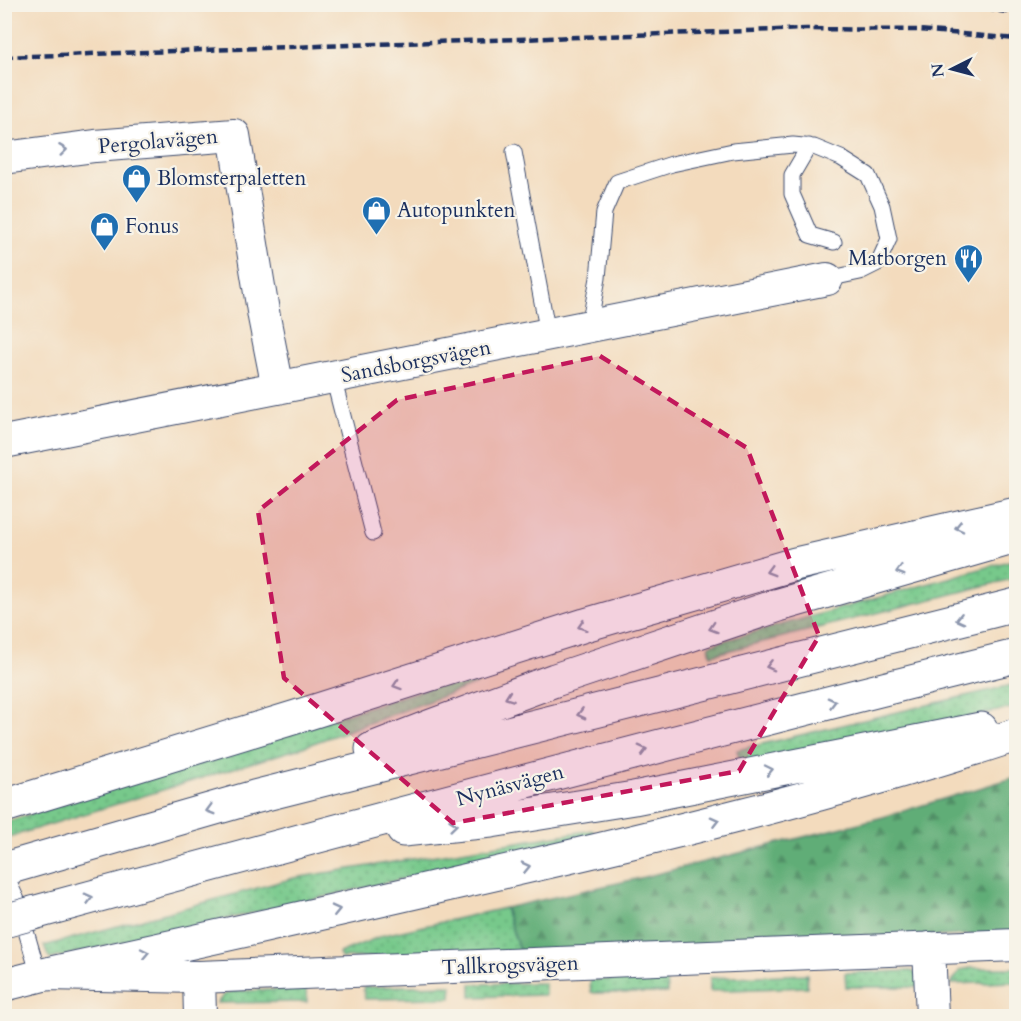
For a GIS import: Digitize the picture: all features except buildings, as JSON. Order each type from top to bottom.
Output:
[{"type":"highway","points":[[4,806],[596,621],[795,564],[1017,514]]},
{"type":"highway","points":[[254,797],[430,726],[555,680],[779,606],[1017,537]]},
{"type":"highway","points":[[9,869],[254,797],[1017,605]]},
{"type":"highway","name":"Nynäsvägen","points":[[19,917],[770,717],[1017,656]]},
{"type":"highway","points":[[291,843],[491,821],[634,798],[1017,722]]},
{"type":"highway","points":[[43,975],[576,856],[783,804],[940,760],[1017,735]]},
{"type":"street","name":"Pergolavägen","points":[[4,158],[95,146],[234,135],[278,388]]},
{"type":"street","name":"Sandsborgsvägen","points":[[4,442],[826,279]]},
{"type":"street","name":"Tallkrogsvägen","points":[[4,985],[43,975],[199,978],[1017,945]]},
{"type":"street","points":[[929,948],[932,1017]]},
{"type":"street","points":[[199,978],[200,1017]]},
{"type":"lane","points":[[589,326],[598,278],[604,212],[617,182],[672,164],[734,151],[793,145],[809,146],[841,158],[867,175],[882,206],[889,238],[878,262],[860,272],[826,279]]},
{"type":"lane","points":[[809,146],[792,175],[792,194],[810,235],[834,242]]},
{"type":"lane","points":[[514,152],[548,334]]},
{"type":"lane","points":[[333,377],[373,533]]},
{"type":"lane","points":[[9,869],[17,900],[43,975]]},
{"type":"highlighted area","points":[[600,356],[747,448],[819,636],[739,771],[453,823],[284,678],[258,511],[397,400]]},
{"type":"green space","points":[[1016,559],[1016,578],[711,655],[709,645]]},
{"type":"green space","points":[[501,665],[506,673],[297,749],[6,838],[5,822]]},
{"type":"green space","points":[[1016,684],[1016,707],[741,766],[737,750]]},
{"type":"green space","points":[[1016,777],[1016,933],[520,953],[505,908],[636,879],[883,817]]},
{"type":"green space","points":[[593,830],[595,835],[50,959],[44,946],[294,878]]},
{"type":"green space","points":[[505,908],[520,953],[341,958],[339,953],[384,935]]},
{"type":"green space","points":[[1016,968],[1016,982],[951,984],[960,970]]},
{"type":"green space","points":[[911,971],[918,974],[921,987],[846,987],[845,973]]},
{"type":"green space","points":[[807,974],[807,987],[710,991],[710,978]]},
{"type":"green space","points":[[666,978],[667,993],[591,992],[591,980]]},
{"type":"green space","points":[[545,983],[545,995],[471,997],[471,984]]},
{"type":"green space","points":[[452,985],[451,998],[365,999],[363,989],[364,987]]},
{"type":"green space","points":[[306,989],[307,1002],[217,1003],[224,995],[234,991]]},
{"type":"railway","points":[[4,5],[84,4]]},
{"type":"railway","points":[[945,4],[1016,13]]},
{"type":"railway","points":[[4,57],[806,29],[919,30],[1016,39]]},
{"type":"place","name":"Blomsterpaletten","points":[[136,204]]},
{"type":"place","name":"Autopunkten","points":[[376,236]]},
{"type":"place","name":"Fonus","points":[[104,252]]},
{"type":"place","name":"Matborgen","points":[[968,284]]}]
